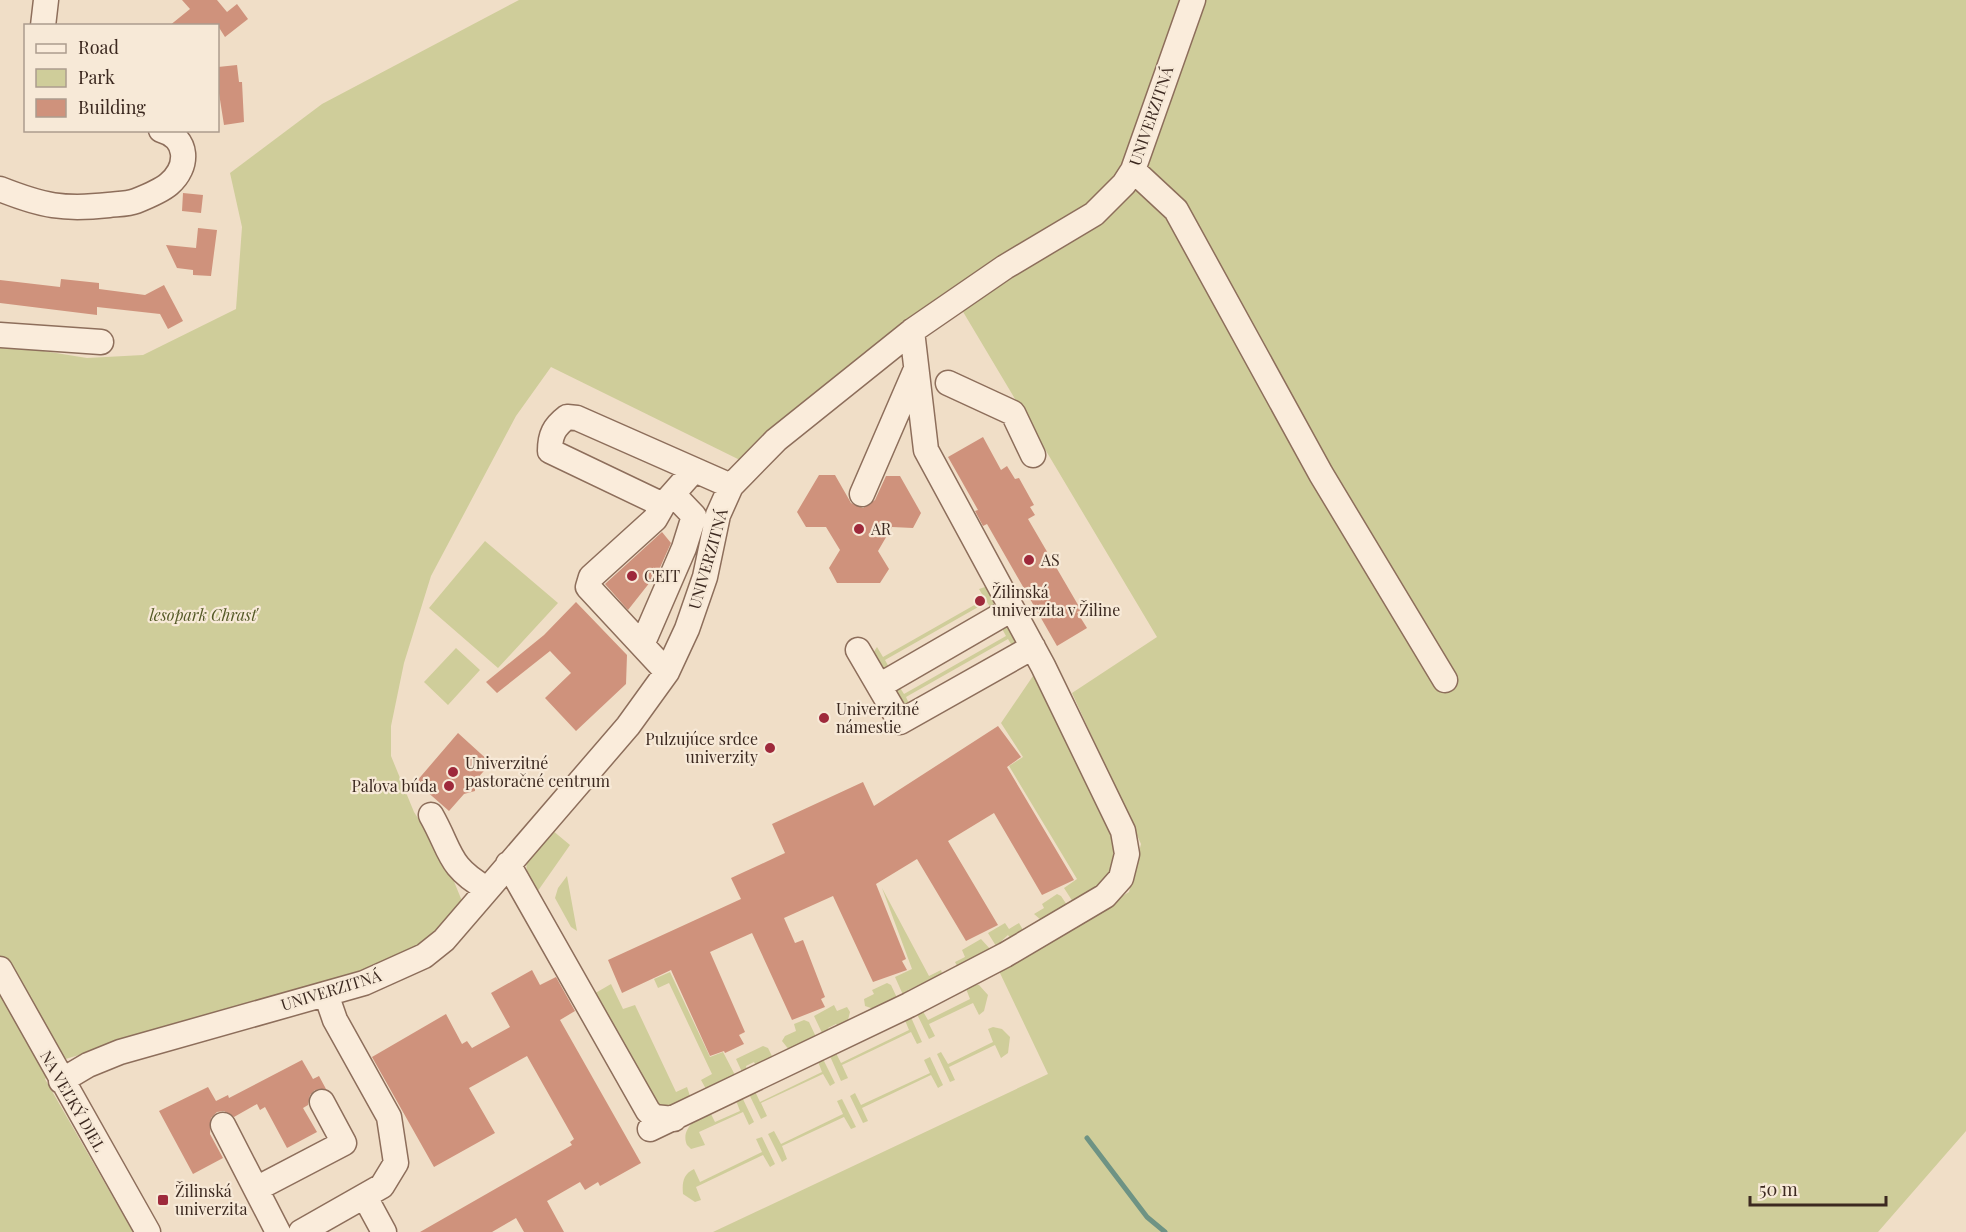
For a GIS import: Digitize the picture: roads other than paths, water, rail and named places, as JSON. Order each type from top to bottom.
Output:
[{"type":"street","points":[[43,24],[46,0]]},
{"type":"street","name":"UNIVERZITNÁ","points":[[61,1081],[88,1065],[120,1052],[364,983],[424,956],[444,940],[628,726],[667,672],[691,619],[705,577],[718,515],[731,486],[776,440],[912,330],[1005,267],[1094,214],[1124,184],[1133,170],[1193,0]]},
{"type":"street","points":[[0,189],[30,201],[71,209],[135,202],[169,184],[184,165],[183,147],[176,137],[165,132]]},
{"type":"street","points":[[1133,170],[1176,210],[1321,474],[1445,680]]},
{"type":"street","points":[[650,1129],[674,1119],[703,1102],[822,1048],[984,966],[1105,896],[1121,878],[1127,854],[1123,831],[1032,647],[926,450],[912,330]]},
{"type":"street","points":[[0,335],[101,342]]},
{"type":"street","points":[[862,494],[917,367]]},
{"type":"street","points":[[948,383],[1013,413],[1033,456]]},
{"type":"street","points":[[642,645],[684,548],[694,516],[668,500],[550,451],[550,437],[557,425],[567,417],[577,418],[731,486]]},
{"type":"street","points":[[667,672],[588,587],[591,577],[655,519],[694,470]]},
{"type":"street","points":[[879,686],[1012,609]]},
{"type":"street","points":[[858,650],[900,722],[1032,647]]},
{"type":"street","points":[[431,815],[444,837],[452,861],[468,877],[488,889]]},
{"type":"street","points":[[508,864],[648,1111],[654,1117],[674,1119]]},
{"type":"street","name":"NA VEĽKÝ DIEL","points":[[0,969],[148,1232]]},
{"type":"street","points":[[301,1232],[382,1186],[396,1163],[389,1117],[335,1020],[326,994]]},
{"type":"street","points":[[256,1189],[344,1143],[322,1102]]},
{"type":"street","points":[[223,1125],[278,1232]]},
{"type":"street","points":[[365,1197],[384,1232]]},
{"type":"waterway","points":[[1087,1138],[1147,1217],[1165,1232]]},
{"type":"place","name":"AR","points":[[859,529]]},
{"type":"place","name":"AS","points":[[1029,560]]},
{"type":"place","name":"CEIT","points":[[632,576]]},
{"type":"place","name":"Žilinská univerzita v Žiline","points":[[980,601]]},
{"type":"place","name":"Univerzitné námestie","points":[[824,718]]},
{"type":"place","name":"Pulzujúce srdce univerzity","points":[[770,748]]},
{"type":"place","name":"Univerzitné pastoračné centrum","points":[[453,772]]},
{"type":"place","name":"Paľova búda","points":[[449,786]]},
{"type":"place","name":"Žilinská univerzita","points":[[163,1200]]},
{"type":"park label","name":"lesopark Chrasť","points":[[203,615]]}]
